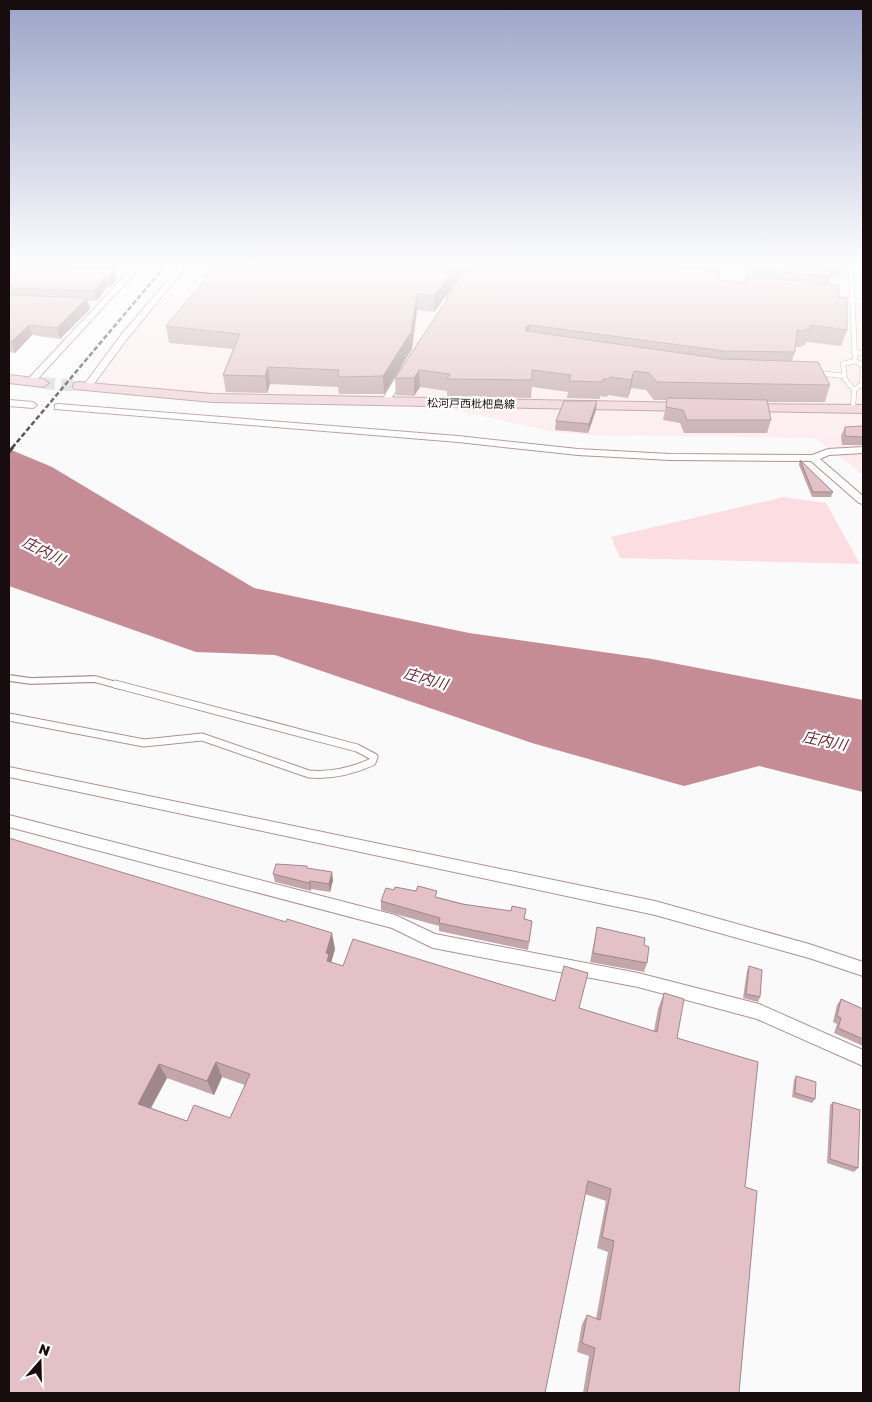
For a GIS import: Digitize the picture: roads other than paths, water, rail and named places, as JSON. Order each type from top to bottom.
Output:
[{"type":"main road","points":[[9,379],[37,382]]},
{"type":"main road","name":"松河戸西枇杷島線","points":[[83,387],[212,398],[704,407]]},
{"type":"main road","points":[[734,407],[858,409]]},
{"type":"street","points":[[37,382],[80,331]]},
{"type":"street","points":[[83,387],[128,331]]},
{"type":"street","points":[[385,402],[410,362]]},
{"type":"street","points":[[9,402],[33,405]]},
{"type":"street","points":[[58,407],[458,439],[578,452],[670,457],[813,458],[828,452],[863,450]]},
{"type":"street","points":[[813,458],[863,501]]},
{"type":"street","points":[[9,772],[655,908],[745,932],[863,970]]},
{"type":"street","points":[[9,821],[395,922],[434,941],[638,980],[759,1012],[863,1058]]},
{"type":"lane","points":[[854,331],[855,361]]},
{"type":"lane","points":[[854,352],[863,353]]},
{"type":"lane","points":[[854,390],[862,384],[862,365],[855,361],[843,364],[843,376],[844,383],[854,390],[858,409]]},
{"type":"lane","points":[[812,373],[843,376]]},
{"type":"lane","points":[[9,678],[24,682],[43,683],[83,678],[108,682],[357,748],[374,756],[372,762],[325,776],[309,774],[202,737],[144,743],[9,717]]},
{"type":"water","name":"庄内川","points":[[9,449],[52,467],[254,588],[469,633],[652,659],[863,700],[863,792],[759,766],[684,786],[532,743],[275,655],[196,652],[9,586]]},
{"type":"tunnel","points":[[43,383],[79,386]]},
{"type":"railway","points":[[12,448],[110,331]]},
{"type":"railway","points":[[9,452],[13,447]]}]
